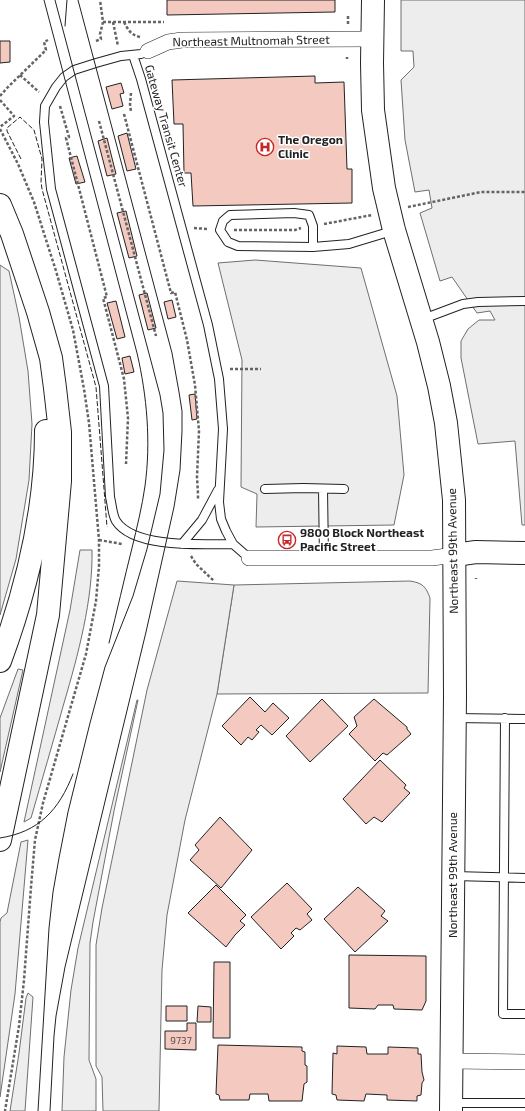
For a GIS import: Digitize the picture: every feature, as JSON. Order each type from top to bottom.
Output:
[{"type":"main road","name":"Northeast 99th Avenue","points":[[373,0],[373,110],[384,188],[440,386],[446,423],[454,500],[451,1107]]},
{"type":"main road","points":[[0,204],[12,234],[38,312],[51,358],[60,432],[60,481],[48,615],[0,840]]},
{"type":"main road","points":[[0,661],[17,612],[28,569],[43,489],[46,452],[46,416],[38,312]]},
{"type":"main road","points":[[454,555],[476,552],[525,553]]},
{"type":"street","name":"Northeast Multnomah Street","points":[[148,51],[168,42],[182,40],[372,39]]},
{"type":"street","points":[[249,558],[432,558],[454,555]]},
{"type":"street","points":[[452,1061],[525,1062]]},
{"type":"lane","name":"Northeast Multnomah Street","points":[[133,55],[148,51]]},
{"type":"lane","name":"Gateway Transit Center","points":[[233,544],[182,544],[152,540],[135,535],[123,529],[116,520],[113,510],[110,497],[104,386],[51,189],[44,122],[45,106],[49,98],[56,87],[68,75],[74,70],[120,56],[133,55],[145,93],[206,318],[219,380],[223,429],[219,502],[221,519],[233,544],[249,558]]},
{"type":"lane","points":[[313,247],[313,226],[309,215],[294,213],[230,215],[223,221],[220,230],[228,242],[238,246],[313,247],[349,244],[392,220]]},
{"type":"lane","points":[[420,319],[463,304],[478,302],[525,301]]},
{"type":"lane","name":"Gateway Transit Center","points":[[182,544],[202,520],[220,488]]},
{"type":"lane","points":[[265,489],[344,489]]},
{"type":"lane","points":[[323,489],[324,558]]},
{"type":"lane","points":[[454,718],[525,719]]},
{"type":"lane","points":[[505,718],[503,1014],[525,1014]]},
{"type":"lane","points":[[453,876],[525,878]]},
{"type":"lane","points":[[451,1107],[525,1103]]},
{"type":"path","points":[[96,41],[101,39],[100,34],[103,22],[100,0]]},
{"type":"path","points":[[103,22],[164,22]]},
{"type":"path","points":[[0,96],[46,50],[44,42],[48,40]]},
{"type":"path","points":[[20,75],[40,93]]},
{"type":"path","points":[[0,100],[14,116],[0,126]]},
{"type":"path","points":[[60,106],[69,137],[66,138],[108,296],[103,298],[124,380],[128,418],[126,464]]},
{"type":"path","points":[[124,114],[171,293],[175,292],[187,340],[195,385],[199,431],[197,501]]},
{"type":"path","points":[[99,121],[156,336]]},
{"type":"path","points":[[190,227],[247,231],[295,230],[313,226],[392,220],[481,192],[525,192]]},
{"type":"path","points":[[227,369],[262,369]]},
{"type":"path","points":[[99,540],[124,544],[124,542]]},
{"type":"path","points":[[191,556],[196,564],[214,581]]},
{"type":"shaded area","points":[[401,0],[525,0],[525,525],[522,525],[515,441],[478,444],[461,358],[461,341],[468,329],[479,320],[495,320],[490,311],[477,313],[452,277],[440,281],[420,213],[432,208],[429,190],[415,192],[405,140],[401,80],[414,67],[413,51],[401,51]]},
{"type":"shaded area","points":[[255,260],[361,268],[397,396],[404,475],[394,525],[256,527],[257,494],[241,487],[242,360],[218,263]]},
{"type":"shaded area","points":[[0,265],[9,271],[19,317],[28,371],[32,424],[29,480],[16,559],[0,615]]},
{"type":"shaded area","points":[[80,550],[92,550],[92,569],[84,627],[31,818],[24,822],[70,610]]},
{"type":"shaded area","points":[[177,581],[234,585],[217,694],[185,820],[167,915],[162,970],[159,1111],[103,1111],[102,1077],[96,1066],[96,945],[102,908],[147,690]]},
{"type":"shaded area","points":[[410,581],[423,586],[430,598],[428,693],[217,694],[234,585]]},
{"type":"shaded area","points":[[18,669],[23,670],[0,772],[0,718]]},
{"type":"shaded area","points":[[137,700],[114,811],[90,943],[89,1060],[96,1079],[96,1111],[62,1111],[64,1057],[71,990],[78,948]]},
{"type":"shaded area","points":[[28,840],[15,994],[0,1097],[0,922],[1,918],[7,913],[21,842]]},
{"type":"shaded area","points":[[28,993],[33,997],[25,1111],[10,1111],[26,998]]},
{"type":"building","points":[[167,0],[335,0],[335,12],[167,15]]},
{"type":"building","points":[[0,41],[10,41],[10,62],[0,63]]},
{"type":"building","name":"The Oregon Clinic","points":[[315,76],[315,83],[344,82],[347,169],[352,169],[352,203],[193,206],[191,173],[184,173],[183,124],[174,124],[172,80]]},
{"type":"building","points":[[121,83],[124,93],[120,94],[123,106],[112,109],[106,87]]},
{"type":"building","points":[[127,133],[136,169],[127,171],[118,136]]},
{"type":"building","points":[[107,138],[116,174],[107,176],[98,141]]},
{"type":"building","points":[[77,156],[85,182],[76,184],[69,158]]},
{"type":"building","points":[[126,211],[137,256],[129,258],[117,213]]},
{"type":"building","points":[[147,293],[156,328],[148,330],[139,295]]},
{"type":"building","points":[[172,300],[176,317],[168,319],[164,302]]},
{"type":"building","points":[[116,301],[125,337],[117,339],[107,303]]},
{"type":"building","points":[[130,356],[134,372],[125,374],[122,358]]},
{"type":"building","points":[[195,394],[197,419],[192,420],[189,395]]},
{"type":"building","points":[[250,697],[265,712],[273,703],[289,718],[272,735],[261,725],[256,730],[259,732],[252,740],[248,737],[241,745],[222,726]]},
{"type":"building","points":[[322,699],[348,726],[310,762],[286,736]]},
{"type":"building","points":[[374,699],[407,727],[411,734],[387,755],[383,753],[375,761],[349,734],[357,726],[354,717]]},
{"type":"building","points":[[380,760],[406,785],[404,788],[410,793],[382,822],[374,817],[366,824],[343,799]]},
{"type":"building","points":[[220,817],[252,850],[221,888],[190,860],[199,850],[195,845]]},
{"type":"building","points":[[287,883],[312,909],[307,914],[312,920],[300,930],[296,928],[291,933],[294,936],[281,949],[251,917]]},
{"type":"building","points":[[216,885],[246,915],[240,921],[245,925],[226,947],[188,913]]},
{"type":"building","points":[[358,887],[385,911],[381,916],[388,921],[355,952],[324,919]]},
{"type":"building","points":[[349,955],[426,956],[426,1001],[422,1010],[394,1009],[393,1005],[378,1005],[375,1009],[349,1008]]},
{"type":"building","points":[[214,962],[230,962],[230,1038],[213,1038]]},
{"type":"building","points":[[166,1006],[187,1006],[187,1021],[166,1021]]},
{"type":"building","points":[[198,1006],[211,1007],[211,1022],[197,1022]]},
{"type":"building","points":[[187,1023],[196,1023],[196,1050],[165,1049],[165,1031],[187,1031]]},
{"type":"building","points":[[218,1045],[302,1047],[302,1051],[305,1052],[305,1065],[307,1066],[307,1082],[304,1084],[302,1101],[269,1101],[268,1094],[250,1094],[249,1100],[220,1100],[219,1095],[216,1094]]},
{"type":"building","points":[[337,1046],[366,1047],[367,1054],[388,1054],[388,1047],[418,1048],[418,1054],[421,1054],[424,1080],[422,1083],[421,1095],[417,1096],[417,1101],[387,1100],[387,1095],[366,1094],[364,1101],[337,1100],[336,1095],[332,1094],[333,1053],[337,1054]]},
{"type":"tram line","points":[[44,0],[137,353],[146,402],[148,453],[145,486],[138,525],[109,643]]},
{"type":"tram line","points":[[38,1111],[49,928],[59,858],[68,812],[105,667],[133,596],[147,549],[160,494],[164,450],[163,413],[160,395],[55,0]]},
{"type":"tram line","points":[[65,26],[67,0]]},
{"type":"tram line","points":[[50,1111],[56,1016],[65,967],[146,632],[174,507],[180,470],[182,431],[182,411],[172,353],[78,0]]},
{"type":"tram line","points":[[0,838],[26,831],[37,825],[54,808],[61,798],[73,774]]},
{"type":"fence","points":[[21,159],[7,131],[7,128],[20,117],[34,130],[42,159],[42,189],[96,387],[107,527]]},
{"type":"place","name":"The Oregon Clinic","points":[[265,147]]},
{"type":"place","name":"9800 Block Northeast Pacific Street","points":[[287,540]]}]
